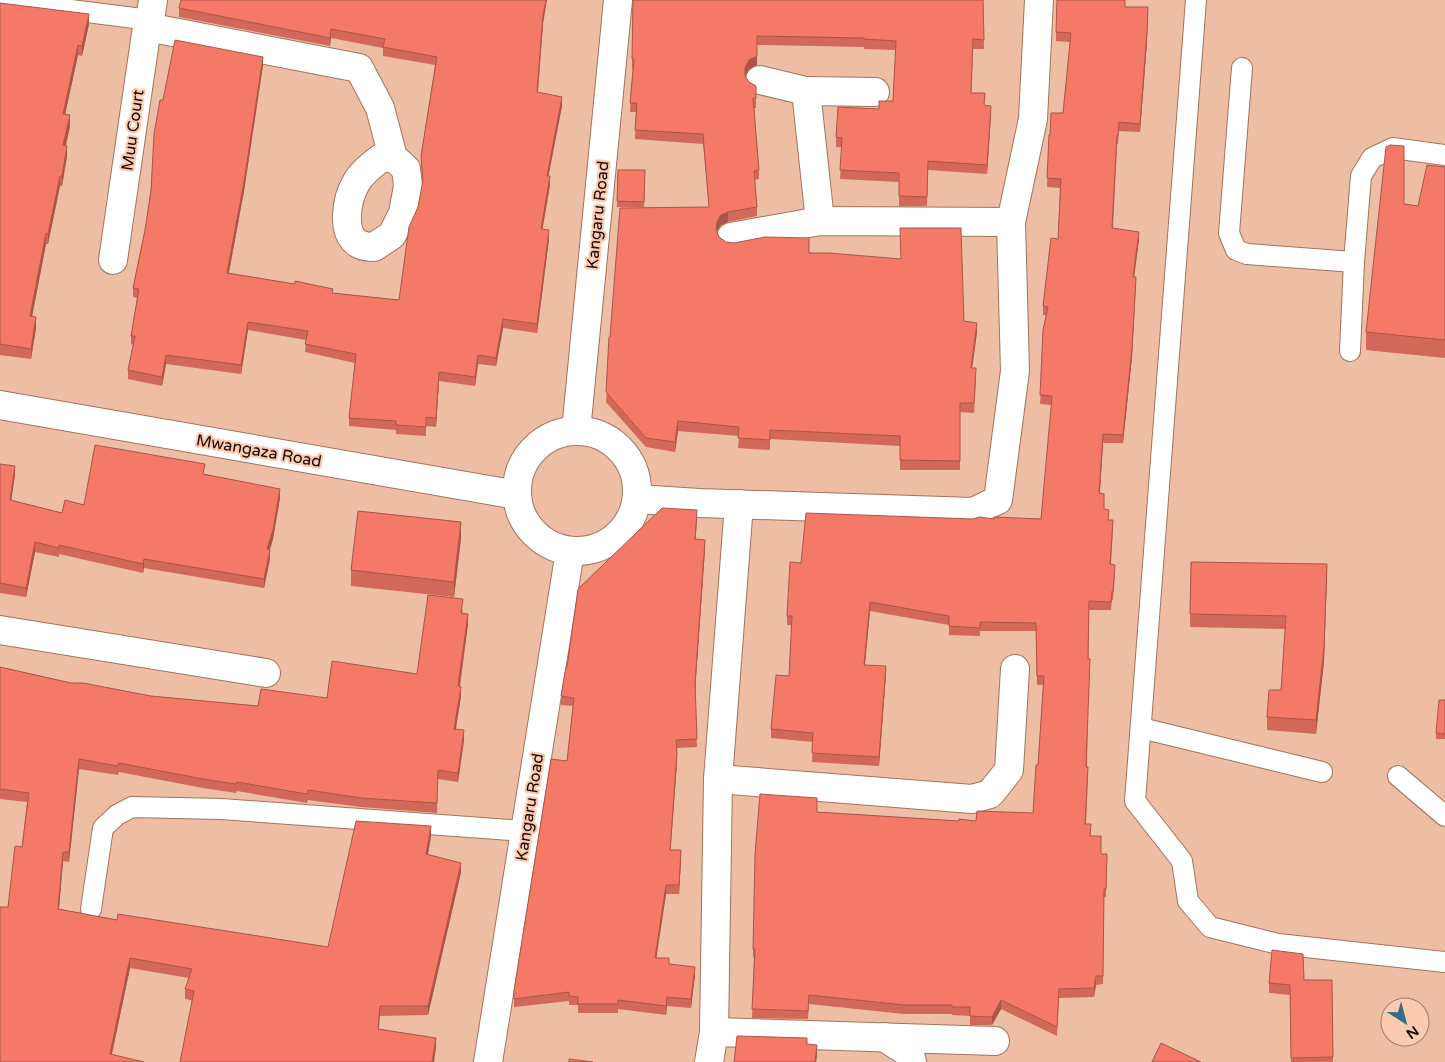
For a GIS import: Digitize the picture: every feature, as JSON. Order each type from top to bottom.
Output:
[{"type":"street","name":"Kangaru Road","points":[[576,431],[618,0]]},
{"type":"street","points":[[637,499],[699,503],[973,512],[998,500],[1015,371],[1011,222],[1033,119],[1039,0]]},
{"type":"street","points":[[150,15],[358,68],[380,108],[393,157]]},
{"type":"street","name":"Muu Court","points":[[112,260],[150,15]]},
{"type":"street","points":[[760,80],[806,91],[875,92]]},
{"type":"street","points":[[806,91],[820,221]]},
{"type":"street","points":[[731,237],[820,221],[1011,222]]},
{"type":"street","name":"Mwangaza Road","points":[[0,405],[517,495]]},
{"type":"street","points":[[576,431],[596,434],[615,444],[628,459],[636,478],[637,499],[632,517],[621,532],[606,544],[589,550],[570,551],[554,547],[540,538],[528,526],[520,511],[517,495],[519,476],[527,458],[540,444],[556,435],[576,431]]},
{"type":"street","points":[[709,1062],[714,1032],[718,779],[739,504]]},
{"type":"street","name":"Kangaru Road","points":[[488,1062],[570,551]]},
{"type":"street","points":[[0,630],[266,673]]},
{"type":"street","points":[[718,779],[972,799],[990,794],[1009,770],[1015,670]]},
{"type":"street","points":[[714,1032],[995,1041]]},
{"type":"street","points":[[884,1037],[910,1054],[912,1062]]},
{"type":"lane","points":[[1196,0],[1135,801],[1182,861],[1188,901],[1210,927],[1278,944],[1445,962]]},
{"type":"lane","points":[[0,1],[150,15]]},
{"type":"lane","points":[[1242,68],[1229,233],[1236,250],[1247,254],[1354,262]]},
{"type":"lane","points":[[1350,351],[1354,262],[1362,176],[1372,158],[1393,148],[1445,155]]},
{"type":"lane","points":[[1141,728],[1322,772]]},
{"type":"lane","points":[[1398,776],[1445,816]]},
{"type":"lane","points":[[91,909],[103,828],[117,815],[132,807],[221,809],[525,831]]},
{"type":"building","points":[[181,0],[546,0],[543,15],[537,92],[562,97],[547,176],[550,176],[541,229],[549,230],[537,324],[503,319],[496,358],[478,355],[475,377],[439,372],[436,418],[426,417],[426,427],[396,425],[396,421],[349,418],[356,354],[305,344],[308,331],[248,322],[241,365],[166,355],[162,377],[128,370],[135,336],[131,336],[139,289],[133,288],[151,191],[154,134],[160,100],[163,100],[175,40],[263,57],[244,182],[227,273],[295,284],[295,281],[333,289],[332,293],[399,300],[409,227],[418,207],[423,180],[421,156],[437,57],[383,47],[385,39],[331,29],[330,38],[179,8]]},
{"type":"building","points":[[633,0],[983,0],[984,40],[973,39],[971,93],[985,93],[984,105],[991,106],[987,165],[928,161],[927,197],[899,196],[899,173],[840,170],[842,138],[836,137],[838,107],[879,109],[879,101],[893,101],[896,41],[864,38],[757,36],[757,56],[749,60],[745,68],[745,76],[749,82],[756,86],[756,98],[753,98],[759,170],[754,171],[757,207],[721,215],[717,222],[716,230],[719,237],[726,242],[734,243],[765,237],[809,238],[809,253],[901,259],[900,228],[961,228],[964,321],[977,323],[971,368],[976,368],[974,403],[960,403],[960,461],[900,460],[900,436],[770,430],[770,440],[738,438],[739,427],[678,421],[675,442],[646,438],[606,392],[620,208],[709,207],[703,134],[635,130],[637,103],[630,103],[634,59],[632,59]]},
{"type":"building","points":[[1057,0],[1125,0],[1125,7],[1148,7],[1140,124],[1119,122],[1117,135],[1112,228],[1139,232],[1133,277],[1136,277],[1132,348],[1123,435],[1103,434],[1099,493],[1104,494],[1104,509],[1109,510],[1108,520],[1113,520],[1110,564],[1115,565],[1113,591],[1111,602],[1089,601],[1088,659],[1090,659],[1085,824],[1091,824],[1090,836],[1101,836],[1101,854],[1107,854],[1106,889],[1104,889],[1103,976],[1096,976],[1094,988],[1059,989],[1057,1027],[1001,1000],[992,1017],[970,1016],[970,1007],[904,1005],[809,995],[808,1011],[752,1009],[755,949],[753,949],[755,854],[760,794],[817,798],[817,812],[959,821],[959,819],[976,821],[977,811],[1033,813],[1044,676],[1037,676],[1036,623],[980,622],[980,628],[949,626],[949,616],[870,602],[864,665],[886,666],[879,757],[812,753],[813,733],[771,729],[776,675],[789,676],[792,616],[787,616],[790,562],[801,563],[806,513],[972,519],[980,517],[994,519],[994,517],[1041,519],[1052,396],[1040,395],[1043,330],[1048,307],[1043,306],[1051,238],[1058,239],[1061,179],[1047,178],[1049,135],[1051,113],[1063,113],[1071,33],[1056,32]]},
{"type":"building","points":[[0,3],[89,14],[82,46],[78,45],[63,114],[70,115],[63,145],[67,146],[48,234],[46,233],[30,316],[36,317],[31,349],[0,344]]},
{"type":"building","points":[[1390,145],[1404,146],[1404,204],[1418,206],[1427,165],[1445,167],[1445,340],[1366,332],[1386,147]]},
{"type":"building","points":[[618,170],[645,170],[644,202],[617,201]]},
{"type":"building","points":[[95,445],[205,464],[203,474],[280,489],[273,530],[267,549],[270,550],[264,579],[144,559],[143,564],[59,545],[59,548],[35,542],[26,588],[0,583],[0,464],[15,466],[10,500],[62,513],[65,500],[84,505]]},
{"type":"building","points":[[662,508],[697,510],[695,539],[705,540],[695,683],[697,739],[676,740],[677,754],[670,850],[681,850],[679,885],[666,885],[655,958],[669,958],[669,964],[695,967],[691,999],[667,997],[666,1006],[618,1000],[618,1004],[578,1004],[578,997],[569,996],[569,992],[514,999],[551,759],[567,761],[574,698],[561,696],[578,589]]},
{"type":"building","points":[[358,511],[461,522],[454,582],[351,570]]},
{"type":"building","points":[[1191,562],[1327,564],[1324,648],[1316,720],[1267,717],[1269,690],[1281,690],[1286,616],[1190,614]]},
{"type":"building","points":[[428,595],[463,599],[461,613],[468,614],[458,686],[461,687],[454,729],[464,730],[458,773],[438,770],[437,803],[361,798],[308,790],[307,794],[237,782],[236,784],[203,779],[119,763],[118,766],[79,759],[69,852],[63,852],[58,909],[117,920],[118,914],[328,947],[356,821],[431,826],[426,854],[461,863],[428,1006],[380,1006],[378,1029],[436,1038],[432,1062],[180,1062],[194,991],[185,989],[192,969],[130,958],[110,1054],[144,1062],[0,1062],[0,907],[8,907],[15,846],[22,847],[29,793],[0,789],[0,667],[71,683],[83,683],[151,696],[258,706],[261,689],[327,698],[332,661],[417,674]]},
{"type":"building","points":[[1439,700],[1445,700],[1445,734],[1436,733]]},
{"type":"building","points":[[1272,950],[1303,954],[1304,980],[1332,980],[1333,1057],[1291,1058],[1290,985],[1269,983]]},
{"type":"building","points":[[737,1036],[807,1038],[807,1044],[817,1045],[815,1062],[734,1062]]},
{"type":"building","points":[[1161,1043],[1201,1062],[1152,1062]]},
{"type":"building","points":[[569,1059],[593,1062],[569,1062]]}]
